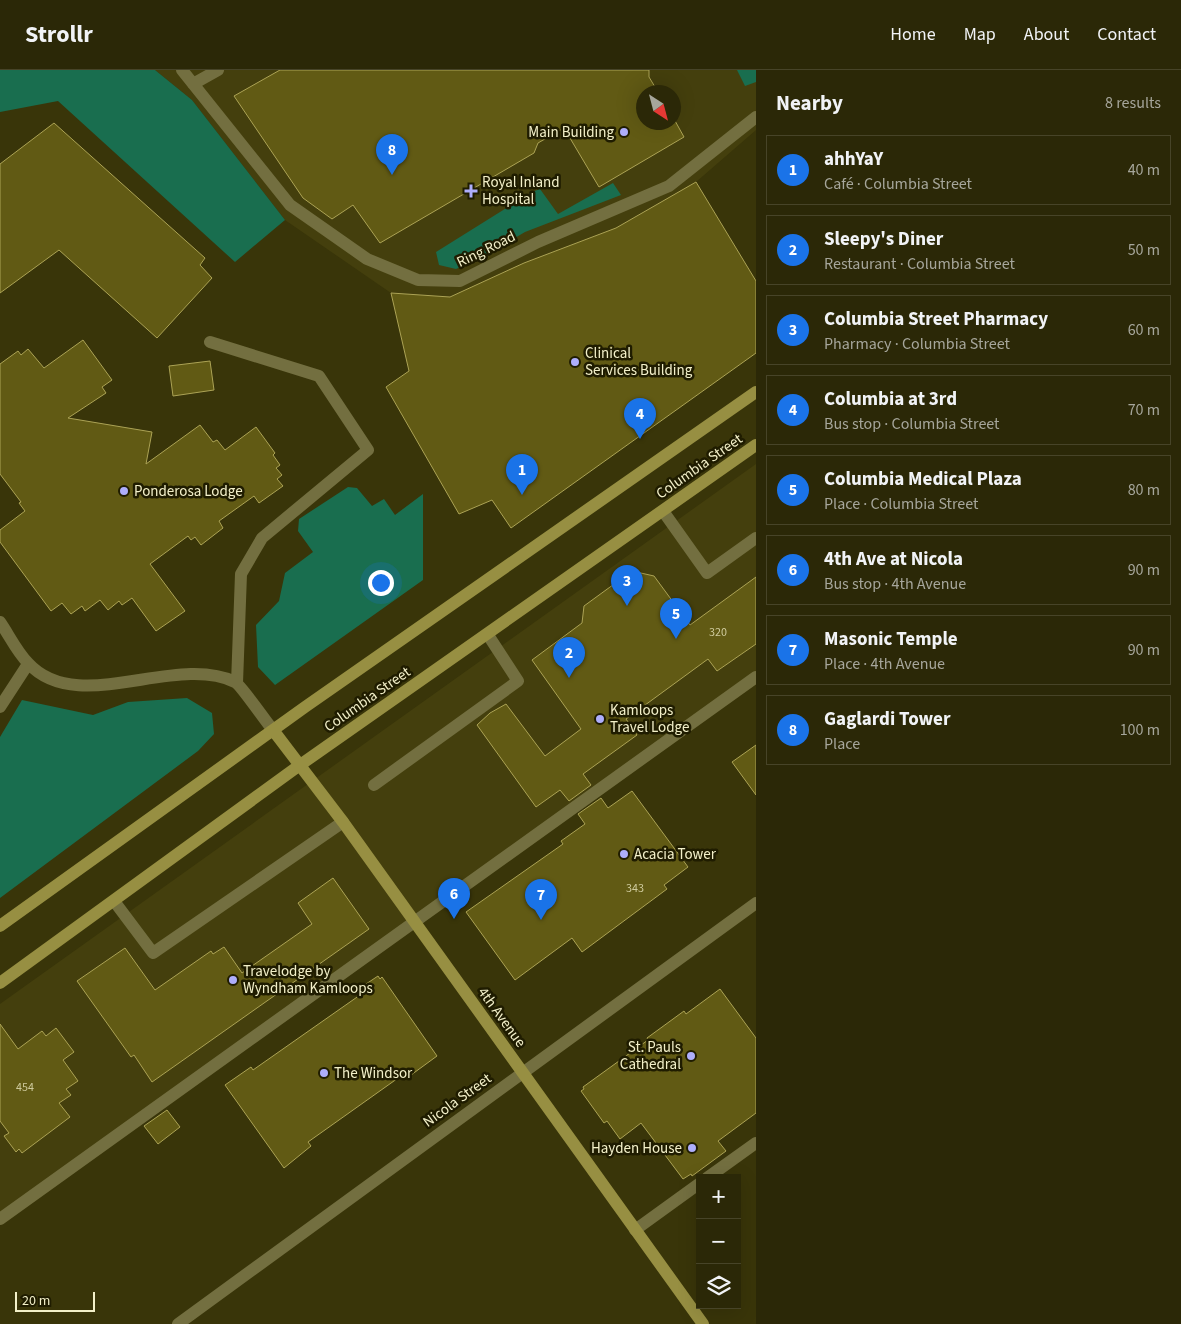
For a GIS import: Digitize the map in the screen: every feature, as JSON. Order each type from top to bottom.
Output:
[{"type":"main road","name":"Columbia Street","points":[[0,926],[272,730],[756,392]]},
{"type":"main road","name":"Columbia Street","points":[[0,982],[300,766],[756,446]]},
{"type":"main road","name":"4th Avenue","points":[[272,730],[343,822],[703,1324]]},
{"type":"street","name":"Ring Road","points":[[182,70],[290,204],[367,259],[418,280],[460,281],[538,242],[668,186],[756,117]]},
{"type":"street","points":[[193,84],[218,70]]},
{"type":"street","points":[[210,342],[319,376],[368,450],[262,538],[241,574],[237,683]]},
{"type":"street","points":[[663,511],[707,573],[756,538]]},
{"type":"street","points":[[0,622],[28,664],[52,680],[85,687],[162,676],[209,674],[237,683],[272,730]]},
{"type":"street","points":[[374,785],[518,681],[488,635]]},
{"type":"street","points":[[0,707],[28,664]]},
{"type":"street","points":[[0,1219],[756,677]]},
{"type":"street","points":[[114,901],[153,953],[343,822]]},
{"type":"street","name":"Nicola Street","points":[[178,1324],[756,903]]},
{"type":"street","points":[[713,1174],[756,1143]]},
{"type":"street","points":[[635,1230],[696,1186]]},
{"type":"shaded area","name":"Royal Inland Hospital","points":[[155,70],[756,70],[756,130],[696,182],[616,228],[524,263],[450,297],[391,293],[285,220],[192,100]]},
{"type":"shaded area","points":[[756,464],[756,684],[0,1214],[0,1004]]},
{"type":"green space","points":[[0,70],[155,70],[192,100],[285,220],[235,262],[58,101],[0,112]]},
{"type":"green space","points":[[737,70],[756,70],[756,82],[745,86]]},
{"type":"green space","points":[[613,183],[621,195],[525,232],[477,260],[456,269],[439,265],[436,252],[532,192],[540,189],[558,214]]},
{"type":"green space","points":[[348,487],[357,488],[372,506],[384,499],[395,515],[423,494],[423,580],[275,685],[258,667],[256,625],[279,601],[285,573],[313,552],[298,531],[299,519]]},
{"type":"green space","points":[[187,698],[212,713],[214,734],[198,751],[0,898],[0,737],[22,700],[93,715],[128,702]]},
{"type":"building","points":[[280,70],[649,70],[649,77],[654,85],[636,85],[636,130],[680,130],[684,137],[599,187],[564,128],[538,143],[534,153],[380,243],[353,205],[332,219],[303,198],[234,96]]},
{"type":"building","points":[[54,123],[205,258],[200,265],[212,278],[157,338],[59,250],[0,293],[0,164]]},
{"type":"building","name":"Clinical Services Building","points":[[696,182],[756,281],[756,353],[511,528],[492,500],[459,514],[386,387],[409,371],[391,293],[450,297],[524,263],[616,228]]},
{"type":"building","name":"Ponderosa Lodge","points":[[83,340],[112,380],[102,387],[106,393],[68,418],[152,432],[146,464],[200,425],[213,442],[217,440],[225,450],[256,427],[275,453],[273,455],[280,465],[276,468],[282,475],[277,479],[283,486],[259,503],[254,496],[219,521],[223,528],[201,545],[195,537],[191,540],[188,536],[150,564],[185,611],[156,631],[132,598],[122,605],[119,601],[108,610],[100,600],[85,611],[82,606],[71,614],[62,603],[51,611],[0,542],[0,530],[25,511],[19,503],[21,502],[0,474],[0,364],[18,351],[21,355],[28,349],[44,368]]},
{"type":"building","points":[[210,361],[214,390],[173,396],[169,366]]},
{"type":"building","points":[[632,571],[654,576],[690,625],[756,577],[756,644],[717,671],[708,659],[626,719],[637,735],[583,774],[591,785],[569,801],[560,790],[536,807],[477,725],[490,713],[506,704],[545,756],[581,729],[532,660],[582,623],[584,606]]},
{"type":"building","points":[[756,745],[756,795],[732,762]]},
{"type":"building","points":[[632,791],[688,867],[664,885],[667,889],[582,952],[572,938],[515,980],[466,912],[563,844],[561,841],[585,824],[578,814],[601,798],[608,808]]},
{"type":"building","name":"Travelodge by Wyndham Kamloops","points":[[333,878],[369,929],[152,1082],[134,1055],[131,1057],[77,981],[125,948],[155,990],[211,951],[213,954],[224,947],[242,973],[312,924],[298,903]]},
{"type":"building","name":"The Windsor","points":[[378,976],[380,979],[382,977],[437,1056],[411,1075],[408,1071],[308,1142],[311,1146],[284,1168],[225,1085],[251,1067],[253,1070],[360,995],[357,990]]},
{"type":"building","name":"St. Pauls Cathedral","points":[[720,989],[756,1038],[756,1113],[718,1141],[726,1151],[692,1176],[691,1174],[683,1179],[641,1123],[620,1139],[607,1121],[604,1123],[581,1091],[584,1089],[583,1087],[648,1040],[647,1038],[684,1011],[686,1014]]},
{"type":"building","points":[[0,1024],[18,1049],[42,1031],[46,1036],[56,1028],[74,1052],[63,1060],[78,1081],[66,1089],[71,1095],[59,1103],[70,1117],[22,1153],[19,1149],[16,1152],[4,1136],[9,1133],[0,1121]]},
{"type":"building","points":[[167,1110],[180,1127],[158,1144],[144,1126]]},
{"type":"place","name":"Main Building","points":[[624,132]]},
{"type":"place","name":"Gaglardi Tower","points":[[392,175]]},
{"type":"place","name":"Royal Inland Hospital","points":[[471,191]]},
{"type":"place","name":"Clinical Services Building","points":[[575,362]]},
{"type":"place","name":"Columbia at 3rd","points":[[640,439]]},
{"type":"place","name":"Ponderosa Lodge","points":[[124,491]]},
{"type":"place","name":"ahhYaY","points":[[522,495]]},
{"type":"place","name":"Columbia Street Pharmacy","points":[[627,606]]},
{"type":"place","name":"Columbia Medical Plaza","points":[[676,639]]},
{"type":"place","name":"Sleepy's Diner","points":[[569,678]]},
{"type":"place","name":"Kamloops Travel Lodge","points":[[600,719]]},
{"type":"place","name":"Acacia Tower","points":[[624,854]]},
{"type":"place","name":"4th Ave at Nicola","points":[[454,919]]},
{"type":"place","name":"Masonic Temple","points":[[541,920]]},
{"type":"place","name":"Travelodge by Wyndham Kamloops","points":[[233,980]]},
{"type":"place","name":"St. Pauls Cathedral","points":[[691,1056]]},
{"type":"place","name":"The Windsor","points":[[324,1073]]},
{"type":"place","name":"Hayden House","points":[[692,1148]]}]
